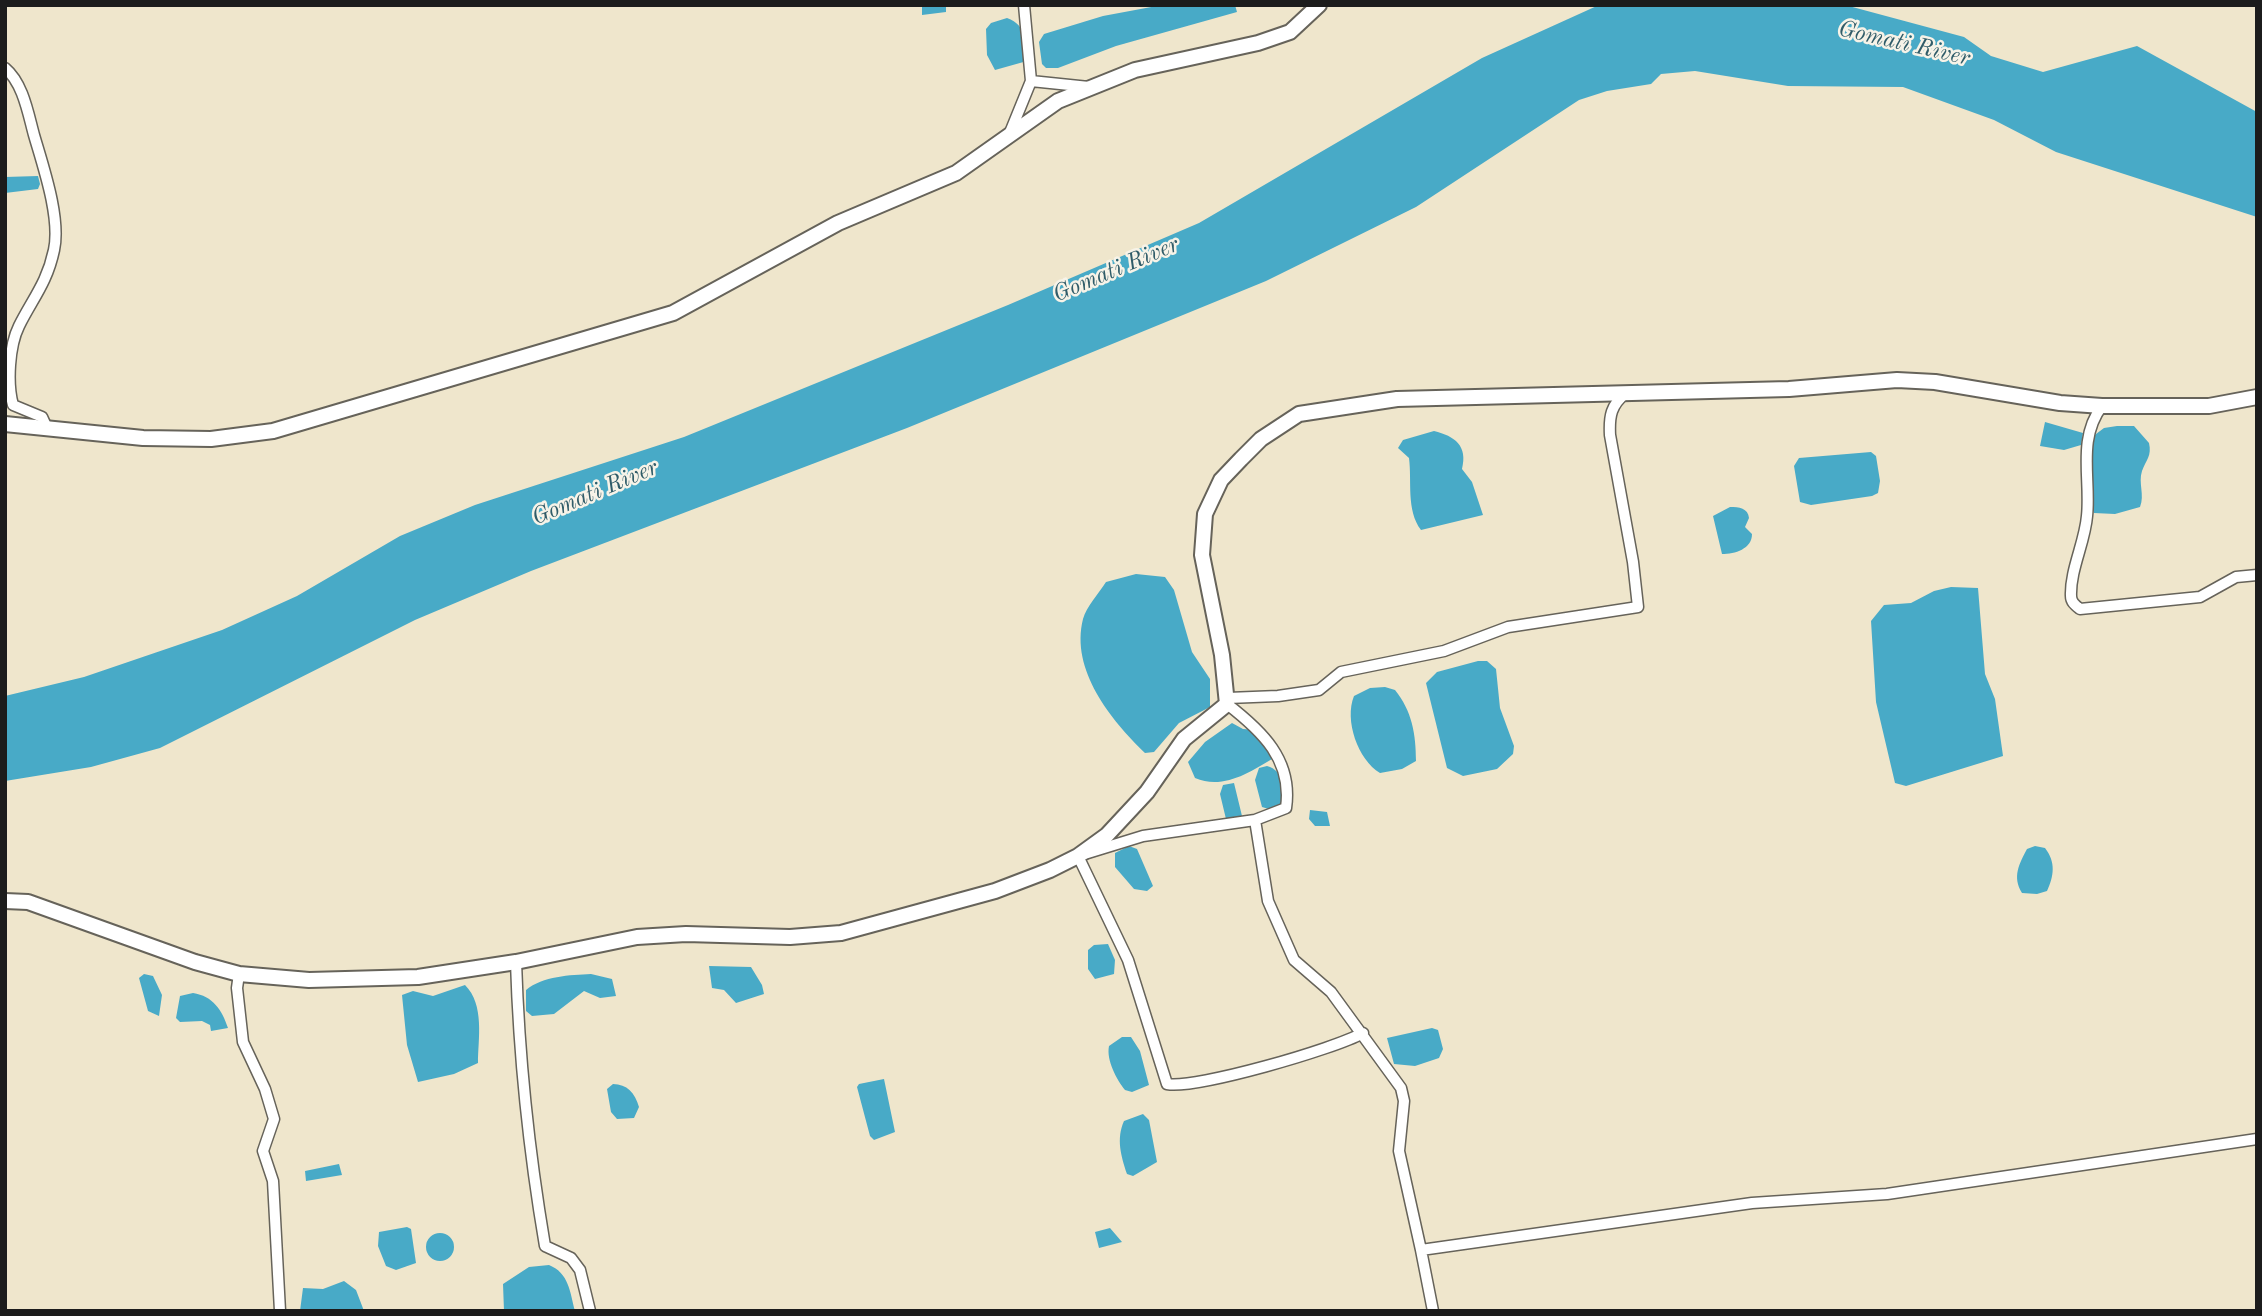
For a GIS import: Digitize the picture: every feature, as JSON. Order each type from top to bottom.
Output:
[{"type":"main road","points":[[5,424],[142,439],[211,439],[273,431],[673,313],[838,223],[956,173],[1058,102],[1135,70],[1258,43],[1290,32],[1319,5]]},
{"type":"main road","points":[[5,901],[28,902],[195,962],[239,974],[355,981],[418,977],[516,962],[637,937],[685,934],[790,937],[841,933],[995,891],[1078,856],[1107,835],[1147,792],[1184,739],[1228,701],[1202,555],[1205,514],[1222,480],[1261,439],[1299,414],[1397,399],[1629,390],[1788,388],[1897,380],[1935,382],[2060,403],[2102,406],[2209,406],[2257,397]]},
{"type":"street","points":[[1009,136],[1031,81],[1024,5]]},
{"type":"street","points":[[5,68],[14,75],[27,108],[46,178],[55,247],[43,289],[18,328],[12,351],[10,397],[13,405],[42,417],[47,428]]},
{"type":"street","points":[[1031,81],[1093,87]]},
{"type":"street","points":[[1228,701],[1319,690],[1341,672],[1444,651],[1508,627],[1638,607],[1609,417],[1613,406],[1629,390]]},
{"type":"street","points":[[2102,406],[2091,424],[2085,472],[2087,516],[2071,597],[2076,606],[2080,609],[2200,597],[2236,577],[2257,575]]},
{"type":"street","points":[[1228,701],[1270,741],[1287,790],[1284,809],[1255,820],[1143,836],[1078,856],[1128,960],[1167,1084],[1230,1075],[1343,1044],[1363,1033]]},
{"type":"street","points":[[1255,820],[1268,901],[1294,960],[1331,992],[1401,1088],[1404,1101],[1399,1151],[1433,1311]]},
{"type":"street","points":[[516,962],[518,1031],[535,1189],[545,1246],[571,1258],[580,1270],[590,1311]]},
{"type":"street","points":[[239,974],[237,988],[243,1042],[265,1089],[274,1119],[263,1151],[273,1181],[280,1311]]},
{"type":"street","points":[[1421,1250],[1752,1203],[1887,1194],[2257,1139]]},
{"type":"water","points":[[922,5],[946,5],[946,12],[922,15]]},
{"type":"water","points":[[1162,5],[1235,5],[1237,12],[1116,46],[1058,68],[1046,68],[1042,64],[1039,42],[1044,34],[1103,16]]},
{"type":"water","name":"Gomati River","points":[[1599,5],[1845,5],[1964,37],[1991,56],[2043,72],[2137,46],[2257,112],[2257,217],[2056,152],[1994,120],[1903,87],[1788,86],[1695,71],[1661,74],[1651,84],[1607,91],[1579,100],[1416,207],[1266,281],[907,428],[531,571],[415,620],[160,748],[91,767],[5,781],[5,696],[84,677],[222,630],[297,596],[400,536],[475,505],[684,437],[1008,305],[1199,223],[1482,58]]},
{"type":"water","points":[[1007,18],[1022,30],[1027,61],[995,70],[987,55],[986,29],[991,23]]},
{"type":"water","points":[[38,176],[38,189],[5,193],[5,177]]},
{"type":"water","points":[[2045,422],[2083,433],[2081,445],[2064,450],[2040,446]]},
{"type":"water","points":[[2134,426],[2149,443],[2149,455],[2141,476],[2140,507],[2115,514],[2094,513],[2090,503],[2092,437],[2104,428]]},
{"type":"water","points":[[1434,431],[1454,439],[1461,448],[1462,469],[1472,482],[1483,515],[1421,530],[1411,504],[1409,458],[1398,448],[1403,440]]},
{"type":"water","points":[[1871,452],[1876,456],[1880,481],[1878,493],[1811,505],[1800,502],[1794,466],[1799,458]]},
{"type":"water","points":[[1730,507],[1747,512],[1749,518],[1745,527],[1752,534],[1749,543],[1742,550],[1722,554],[1713,516]]},
{"type":"water","points":[[1136,574],[1165,577],[1174,590],[1192,652],[1210,679],[1210,707],[1179,723],[1154,752],[1145,753],[1119,725],[1096,693],[1082,657],[1081,638],[1085,614],[1106,582]]},
{"type":"water","points":[[1951,587],[1978,588],[1985,674],[1995,699],[2003,756],[1906,786],[1895,783],[1876,702],[1871,621],[1884,605],[1911,603],[1934,591]]},
{"type":"water","points":[[1487,661],[1496,669],[1500,708],[1514,746],[1513,754],[1497,769],[1463,776],[1447,768],[1426,683],[1437,672]]},
{"type":"water","points":[[1385,687],[1395,690],[1409,715],[1414,732],[1416,761],[1402,769],[1380,773],[1359,749],[1352,727],[1351,706],[1354,696],[1370,688]]},
{"type":"water","points":[[1232,723],[1243,729],[1256,730],[1267,742],[1272,759],[1245,774],[1225,781],[1195,778],[1188,762],[1205,742]]},
{"type":"water","points":[[1267,766],[1280,776],[1284,792],[1283,804],[1272,810],[1262,807],[1255,780],[1259,768]]},
{"type":"water","points":[[1234,783],[1242,816],[1232,822],[1226,819],[1220,794],[1223,785]]},
{"type":"water","points":[[1310,810],[1327,812],[1330,826],[1315,826],[1309,819]]},
{"type":"water","points":[[1129,846],[1137,849],[1153,886],[1147,891],[1134,889],[1115,867],[1115,853]]},
{"type":"water","points":[[2035,846],[2045,848],[2049,853],[2053,869],[2051,880],[2047,891],[2037,894],[2022,893],[2017,881],[2021,860],[2027,849]]},
{"type":"water","points":[[1108,944],[1115,960],[1114,974],[1095,979],[1088,969],[1088,950],[1094,945]]},
{"type":"water","points":[[709,966],[751,967],[762,985],[764,994],[736,1003],[724,990],[712,988]]},
{"type":"water","points":[[144,974],[153,976],[162,995],[159,1016],[148,1011],[139,978]]},
{"type":"water","points":[[591,974],[612,979],[616,996],[600,998],[584,991],[554,1014],[532,1016],[526,1011],[526,990],[533,985],[557,977]]},
{"type":"water","points":[[465,985],[478,1012],[478,1063],[454,1074],[418,1082],[407,1045],[402,995],[413,991],[433,996]]},
{"type":"water","points":[[193,993],[206,997],[216,1005],[228,1028],[211,1031],[210,1025],[202,1021],[180,1022],[176,1018],[180,996]]},
{"type":"water","points":[[1432,1028],[1438,1030],[1443,1049],[1439,1058],[1415,1066],[1394,1064],[1387,1038]]},
{"type":"water","points":[[1122,1037],[1131,1037],[1140,1051],[1149,1085],[1132,1092],[1122,1086],[1109,1057],[1109,1046]]},
{"type":"water","points":[[884,1079],[895,1132],[874,1140],[870,1136],[857,1087],[859,1084]]},
{"type":"water","points":[[613,1084],[630,1090],[635,1098],[639,1107],[634,1118],[617,1119],[611,1112],[607,1089]]},
{"type":"water","points":[[1143,1114],[1149,1120],[1157,1162],[1133,1176],[1127,1174],[1120,1148],[1120,1134],[1124,1121]]},
{"type":"water","points":[[339,1164],[342,1175],[306,1181],[305,1171]]},
{"type":"water","points":[[407,1227],[411,1229],[416,1263],[396,1270],[386,1266],[378,1246],[379,1232]]},
{"type":"water","points":[[1110,1228],[1122,1242],[1099,1248],[1095,1232]]},
{"type":"water","points":[[440,1233],[450,1237],[454,1247],[450,1257],[440,1261],[430,1257],[426,1247],[430,1237]]},
{"type":"water","points":[[549,1265],[565,1278],[575,1311],[504,1311],[503,1284],[529,1267]]},
{"type":"water","points":[[344,1281],[356,1290],[364,1311],[300,1311],[303,1288],[323,1289]]}]
